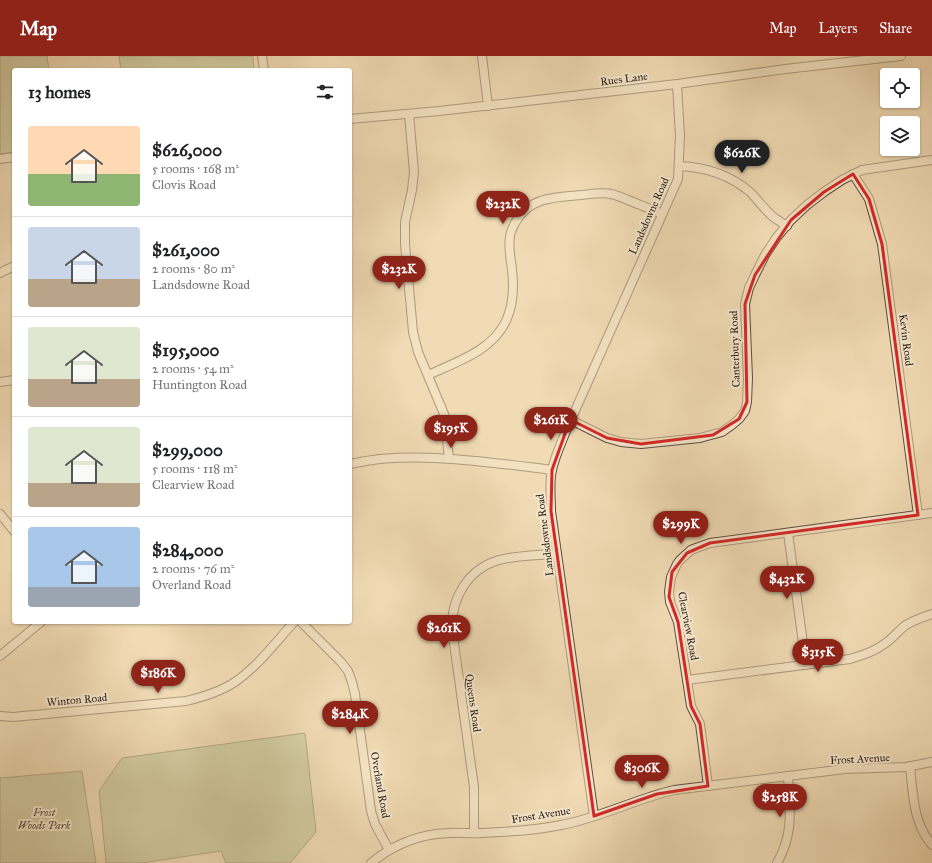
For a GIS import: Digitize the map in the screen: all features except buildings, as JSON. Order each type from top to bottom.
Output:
[{"type":"street","points":[[262,56],[264,68]]},
{"type":"street","points":[[482,56],[488,106]]},
{"type":"street","name":"Rues Lane","points":[[352,119],[488,106],[677,84],[862,58],[901,56]]},
{"type":"street","name":"Landsdowne Road","points":[[594,816],[551,511],[550,488],[552,470],[571,420],[678,179],[680,136],[677,84]]},
{"type":"street","points":[[409,114],[414,172],[412,190],[405,222],[405,244],[413,332],[418,352],[444,414],[449,459]]},
{"type":"street","points":[[0,159],[12,157]]},
{"type":"street","name":"Canterbury Road","points":[[571,420],[607,438],[621,442],[641,444],[700,438],[722,432],[739,419],[745,411],[748,378],[744,304],[752,282],[765,256],[777,237],[807,205],[824,192],[853,174],[862,170],[932,160]]},
{"type":"street","points":[[679,166],[695,167],[712,171],[732,180],[750,193],[775,218],[787,226]]},
{"type":"street","name":"Kevin Road","points":[[853,174],[869,199],[882,244],[918,515]]},
{"type":"street","points":[[428,375],[466,358],[483,347],[496,336],[506,321],[511,306],[513,287],[510,236],[519,216],[529,206],[536,202],[556,197],[599,193],[612,194],[662,214]]},
{"type":"street","points":[[0,273],[12,267]]},
{"type":"street","points":[[0,382],[12,380]]},
{"type":"street","points":[[352,464],[380,459],[461,459],[552,470]]},
{"type":"street","name":"Clearview Road","points":[[708,786],[700,724],[691,706],[678,622],[670,602],[669,587],[671,577],[677,564],[687,553],[705,544],[932,513]]},
{"type":"street","points":[[0,514],[12,526]]},
{"type":"street","points":[[788,533],[806,665]]},
{"type":"street","name":"Queens Road","points":[[474,833],[474,787],[451,622],[453,608],[465,583],[475,573],[487,565],[500,560],[515,557],[557,554]]},
{"type":"street","points":[[687,680],[850,659],[869,653],[886,643],[914,620],[932,614]]},
{"type":"street","points":[[0,656],[39,624]]},
{"type":"street","name":"Winton Road","points":[[0,716],[13,717],[186,701],[199,698],[223,689],[245,674],[292,624]]},
{"type":"street","name":"Overland Road","points":[[303,624],[342,662],[348,671],[355,694],[371,811],[375,824],[389,850]]},
{"type":"street","name":"Frost Avenue","points":[[371,863],[389,850],[410,839],[422,836],[450,833],[524,830],[561,825],[594,816],[657,794],[674,790],[845,769],[910,766],[932,762]]},
{"type":"street","points":[[910,766],[918,819],[923,832],[932,844]]},
{"type":"street","points":[[777,863],[786,844],[790,824],[791,811],[788,776]]},
{"type":"highlighted area","points":[[853,174],[869,199],[882,244],[918,515],[710,543],[687,553],[672,572],[669,597],[678,622],[691,706],[700,724],[708,786],[657,794],[594,816],[551,511],[552,470],[566,431],[571,420],[607,438],[641,444],[713,435],[739,419],[747,402],[745,304],[755,275],[791,220],[824,192]]},
{"type":"green space","points":[[0,56],[47,56],[49,68],[12,68],[12,152],[0,154]]},
{"type":"green space","points":[[119,56],[253,56],[254,68],[121,68]]},
{"type":"green space","points":[[305,733],[316,832],[290,863],[226,863],[221,851],[142,863],[106,863],[99,791],[122,758]]},
{"type":"green space","name":"Frost Woods Park","points":[[82,771],[96,863],[0,863],[0,778]]}]
